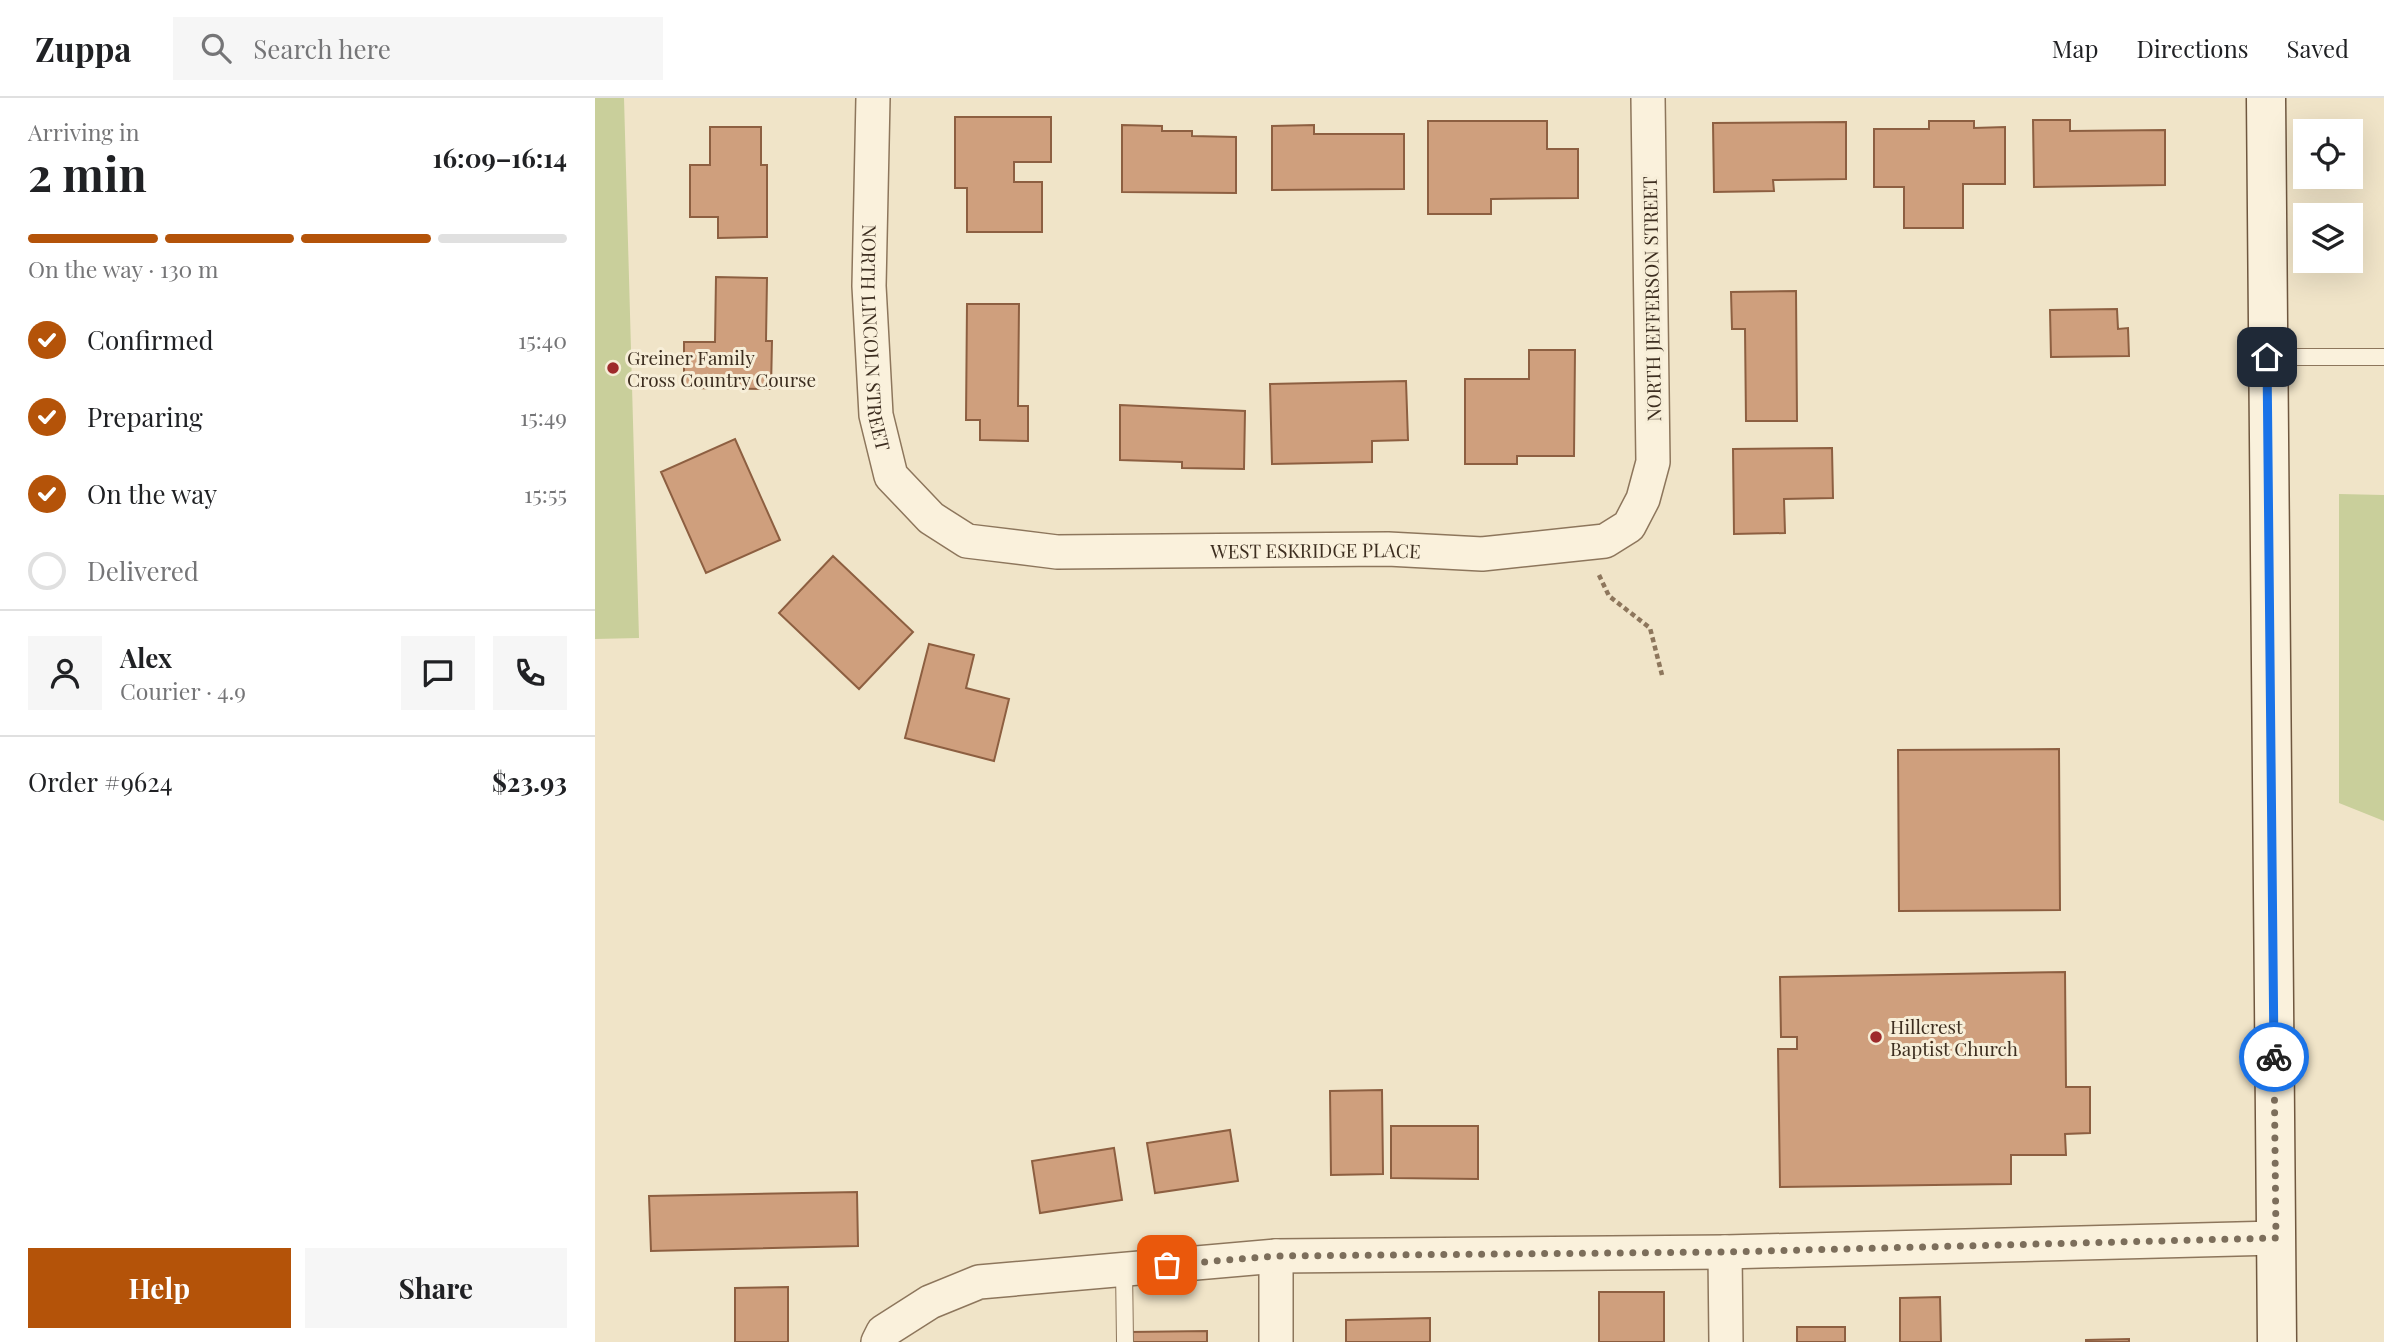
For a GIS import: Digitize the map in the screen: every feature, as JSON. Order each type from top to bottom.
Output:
[{"type":"main road","points":[[2266,98],[2277,1342]]},
{"type":"street","name":"NORTH LINCOLN STREET","points":[[873,98],[869,286],[876,415],[891,476],[931,517],[967,541]]},
{"type":"street","name":"NORTH JEFFERSON STREET","points":[[1643,499],[1653,462],[1648,98]]},
{"type":"street","name":"WEST ESKRIDGE PLACE","points":[[967,541],[1057,552],[1374,549],[1482,554],[1605,541],[1629,526],[1643,499]]},
{"type":"street","points":[[878,1342],[883,1332],[930,1302],[979,1282],[1276,1256],[1725,1252],[2276,1238]]},
{"type":"street","points":[[1725,1252],[1726,1342]]},
{"type":"street","points":[[1276,1256],[1276,1342]]},
{"type":"lane","points":[[2267,357],[2384,357]]},
{"type":"lane","points":[[1124,1269],[1125,1342]]},
{"type":"path","points":[[1584,543],[1609,596],[1650,628],[1662,675]]},
{"type":"green space","name":"Greiner Family Cross Country Course","points":[[595,98],[624,98],[639,638],[595,639]]},
{"type":"green space","points":[[2339,494],[2384,495],[2384,821],[2339,803]]},
{"type":"building","points":[[955,117],[1051,117],[1051,162],[1014,162],[1014,182],[1042,182],[1042,232],[967,232],[967,188],[955,188]]},
{"type":"building","points":[[2033,120],[2070,120],[2070,131],[2165,130],[2165,185],[2034,187]]},
{"type":"building","points":[[1428,121],[1547,121],[1547,149],[1578,149],[1578,198],[1491,199],[1491,214],[1428,214]]},
{"type":"building","points":[[1929,121],[1974,121],[1974,128],[2005,127],[2005,184],[1963,184],[1963,228],[1904,228],[1904,187],[1874,187],[1874,129],[1929,129]]},
{"type":"building","points":[[1846,122],[1846,179],[1773,180],[1774,191],[1714,192],[1713,123]]},
{"type":"building","points":[[1122,125],[1162,126],[1162,131],[1192,131],[1192,136],[1236,137],[1236,193],[1122,192]]},
{"type":"building","points":[[1314,125],[1314,134],[1404,134],[1404,189],[1272,190],[1272,126]]},
{"type":"building","points":[[710,127],[761,127],[761,165],[767,165],[767,237],[718,238],[718,217],[690,217],[690,165],[710,165]]},
{"type":"building","points":[[716,277],[767,278],[766,341],[772,341],[771,389],[684,388],[684,342],[715,342]]},
{"type":"building","points":[[1796,291],[1797,421],[1746,421],[1745,329],[1732,329],[1731,292]]},
{"type":"building","points":[[967,304],[1019,304],[1018,406],[1028,406],[1028,441],[980,440],[980,420],[966,420]]},
{"type":"building","points":[[2117,309],[2118,329],[2128,328],[2129,356],[2051,357],[2050,310]]},
{"type":"building","points":[[1529,350],[1575,350],[1574,456],[1517,456],[1517,464],[1465,464],[1465,379],[1529,379]]},
{"type":"building","points":[[1406,381],[1408,440],[1372,441],[1372,462],[1272,464],[1270,384]]},
{"type":"building","points":[[1120,405],[1245,411],[1244,469],[1182,468],[1182,462],[1120,460]]},
{"type":"building","points":[[735,439],[780,540],[706,573],[661,472]]},
{"type":"building","points":[[1832,448],[1833,498],[1784,499],[1785,533],[1734,534],[1733,449]]},
{"type":"building","points":[[833,556],[913,632],[859,689],[779,613]]},
{"type":"building","points":[[929,644],[974,655],[966,688],[1009,699],[994,761],[905,738]]},
{"type":"building","points":[[2059,749],[2060,910],[1899,911],[1898,750]]},
{"type":"building","points":[[2065,972],[2066,1087],[2090,1087],[2090,1133],[2065,1134],[2066,1155],[2011,1155],[2011,1184],[1780,1187],[1778,1049],[1797,1049],[1797,1037],[1781,1037],[1780,977]]},
{"type":"building","points":[[1382,1090],[1383,1174],[1331,1175],[1330,1091]]},
{"type":"building","points":[[1391,1126],[1478,1126],[1478,1179],[1391,1178]]},
{"type":"building","points":[[1230,1130],[1238,1181],[1155,1193],[1147,1143]]},
{"type":"building","points":[[1114,1148],[1122,1200],[1040,1213],[1032,1161]]},
{"type":"building","points":[[857,1192],[858,1246],[651,1251],[649,1196]]},
{"type":"building","points":[[788,1287],[788,1342],[735,1342],[735,1288]]},
{"type":"building","points":[[1599,1292],[1664,1292],[1664,1342],[1599,1342]]},
{"type":"building","points":[[1940,1297],[1941,1342],[1900,1342],[1900,1298]]},
{"type":"building","points":[[1430,1318],[1430,1342],[1346,1342],[1346,1320]]},
{"type":"building","points":[[1797,1327],[1845,1327],[1845,1342],[1797,1342]]},
{"type":"building","points":[[1207,1331],[1207,1342],[1129,1342],[1129,1332]]},
{"type":"building","points":[[2129,1339],[2129,1342],[2086,1342],[2086,1340]]},
{"type":"way so far","points":[[1167,1265],[1276,1256],[1725,1252],[2276,1238],[2274,1057]]},
{"type":"place","name":"Greiner Family Cross Country Course","points":[[613,368]]},
{"type":"place","name":"Hillcrest Baptist Church","points":[[1876,1037]]},
{"type":"route","points":[[2267,357],[2274,1057]]}]
